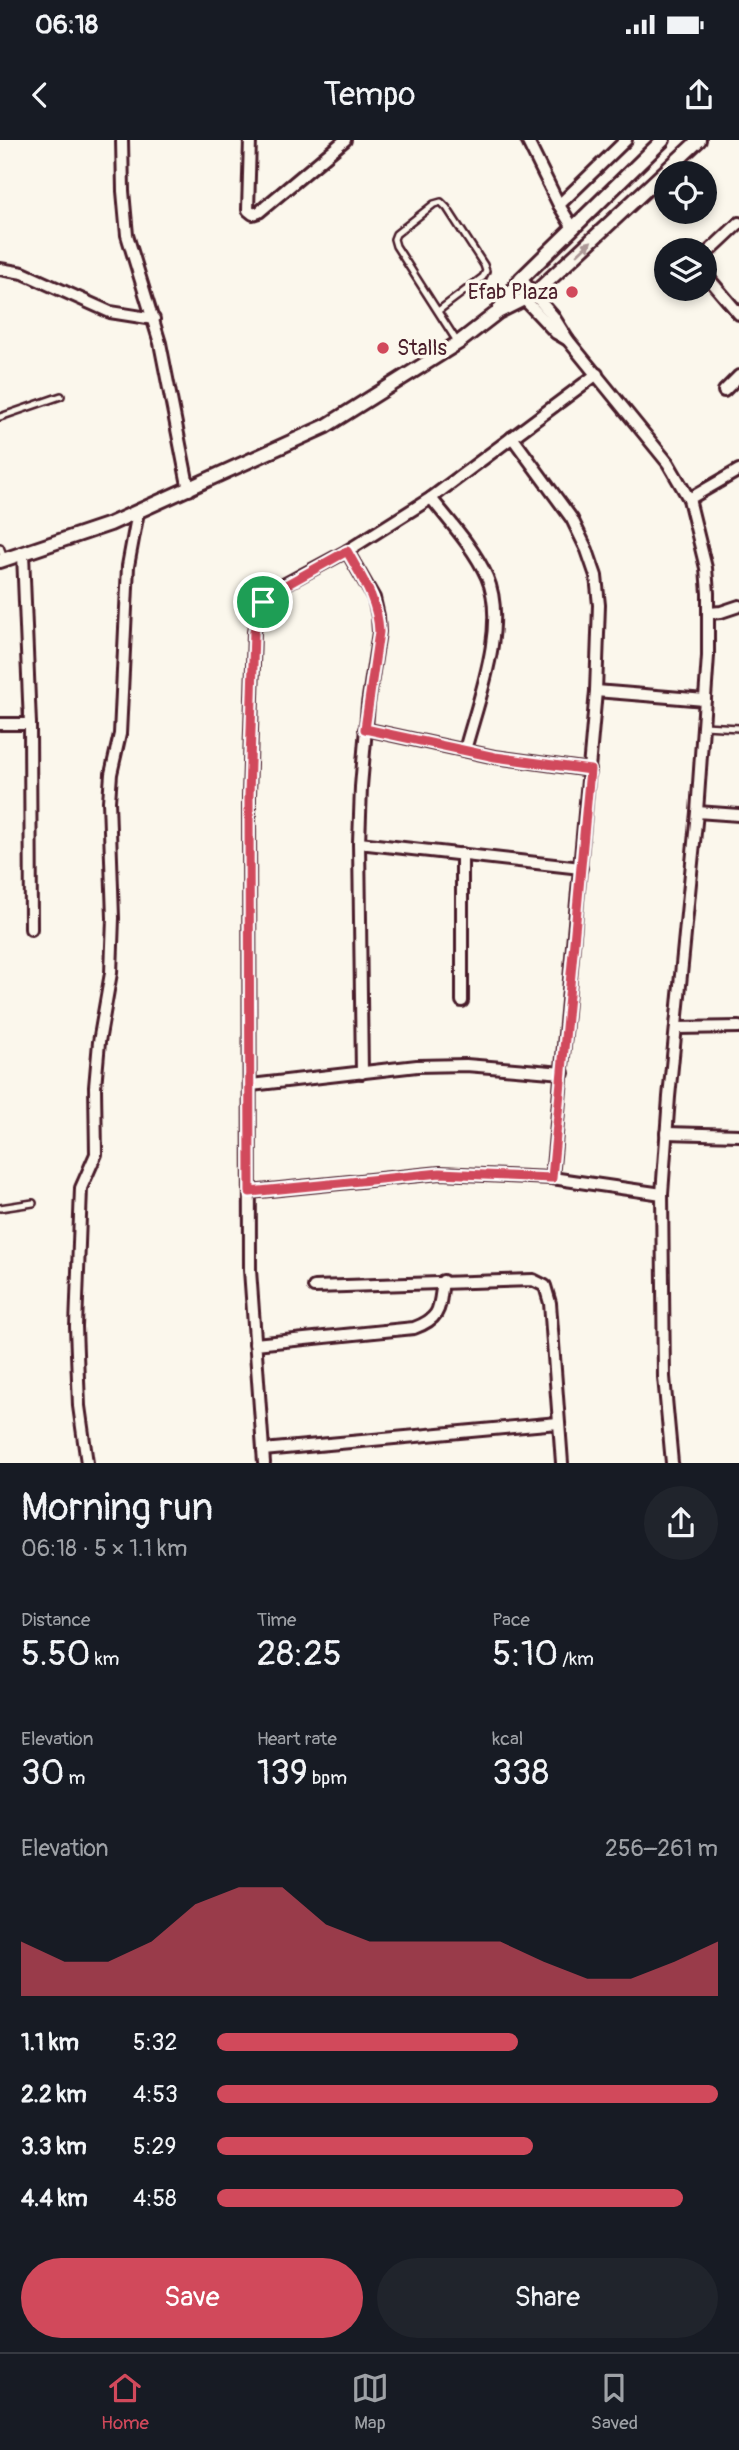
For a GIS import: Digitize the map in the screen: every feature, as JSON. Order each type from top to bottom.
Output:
[{"type":"street","points":[[122,140],[127,234],[154,319],[189,490]]},
{"type":"street","points":[[250,140],[248,210],[253,214],[259,212],[345,140]]},
{"type":"street","points":[[527,140],[573,228]]},
{"type":"street","points":[[559,205],[626,140]]},
{"type":"street","points":[[498,312],[521,279],[663,140]]},
{"type":"street","points":[[2,561],[110,524],[326,426],[458,343],[498,312],[530,297],[699,140]]},
{"type":"street","points":[[717,244],[739,223]]},
{"type":"street","points":[[0,269],[23,273],[110,312],[154,319]]},
{"type":"street","points":[[521,279],[530,297],[562,327],[568,340],[668,463],[689,499],[706,568],[709,612],[705,699],[662,1194],[664,1377],[672,1463]]},
{"type":"street","points":[[717,288],[739,314]]},
{"type":"street","points":[[264,1463],[250,1270],[249,796],[254,632],[257,617],[263,602],[276,589],[347,551],[431,498],[597,374]]},
{"type":"street","points":[[724,391],[739,376]]},
{"type":"street","points":[[512,437],[572,519],[593,568],[599,605],[597,691],[552,1178]]},
{"type":"street","points":[[689,499],[739,470]]},
{"type":"street","points":[[431,498],[472,551],[487,576],[494,599],[493,642],[466,750]]},
{"type":"street","points":[[88,1463],[79,1406],[76,1327],[81,1188],[96,1154],[95,1087],[99,1042],[111,973],[113,918],[109,801],[111,774],[120,734],[128,566],[138,512]]},
{"type":"street","points":[[347,551],[374,598],[379,616],[365,729],[359,843],[362,1073]]},
{"type":"street","points":[[23,554],[30,724],[31,929]]},
{"type":"street","points":[[709,612],[721,612],[739,606]]},
{"type":"street","points":[[597,691],[705,699]]},
{"type":"street","points":[[0,724],[30,724]]},
{"type":"street","points":[[365,729],[495,757],[590,770]]},
{"type":"street","points":[[697,812],[739,815]]},
{"type":"street","points":[[359,843],[581,868]]},
{"type":"street","points":[[462,855],[462,1001]]},
{"type":"street","points":[[677,1028],[739,1027]]},
{"type":"street","points":[[251,1085],[418,1066],[466,1065],[563,1073]]},
{"type":"street","points":[[666,1133],[739,1135]]},
{"type":"street","points":[[250,1192],[440,1173],[552,1178],[662,1194]]},
{"type":"street","points":[[314,1287],[533,1280],[545,1286],[550,1303],[562,1463]]},
{"type":"street","points":[[255,1344],[414,1328],[432,1320],[438,1312],[443,1281]]},
{"type":"street","points":[[263,1450],[558,1423]]},
{"type":"lane","points":[[438,311],[483,277],[486,271],[470,242],[441,202],[434,204],[396,234],[394,239],[396,246],[458,343]]},
{"type":"lane","points":[[0,417],[61,396]]},
{"type":"lane","points":[[0,547],[2,561]]},
{"type":"lane","points":[[703,726],[739,728]]},
{"type":"lane","points":[[0,1208],[33,1203]]},
{"type":"place","name":"Efab Plaza","points":[[572,292]]},
{"type":"place","name":"Stalls","points":[[383,348]]},
{"type":"route","points":[[347,551],[374,598],[379,616],[365,729],[495,757],[590,770],[552,1178],[440,1173],[250,1192],[249,796],[254,632],[263,602],[276,589],[347,551]]}]
